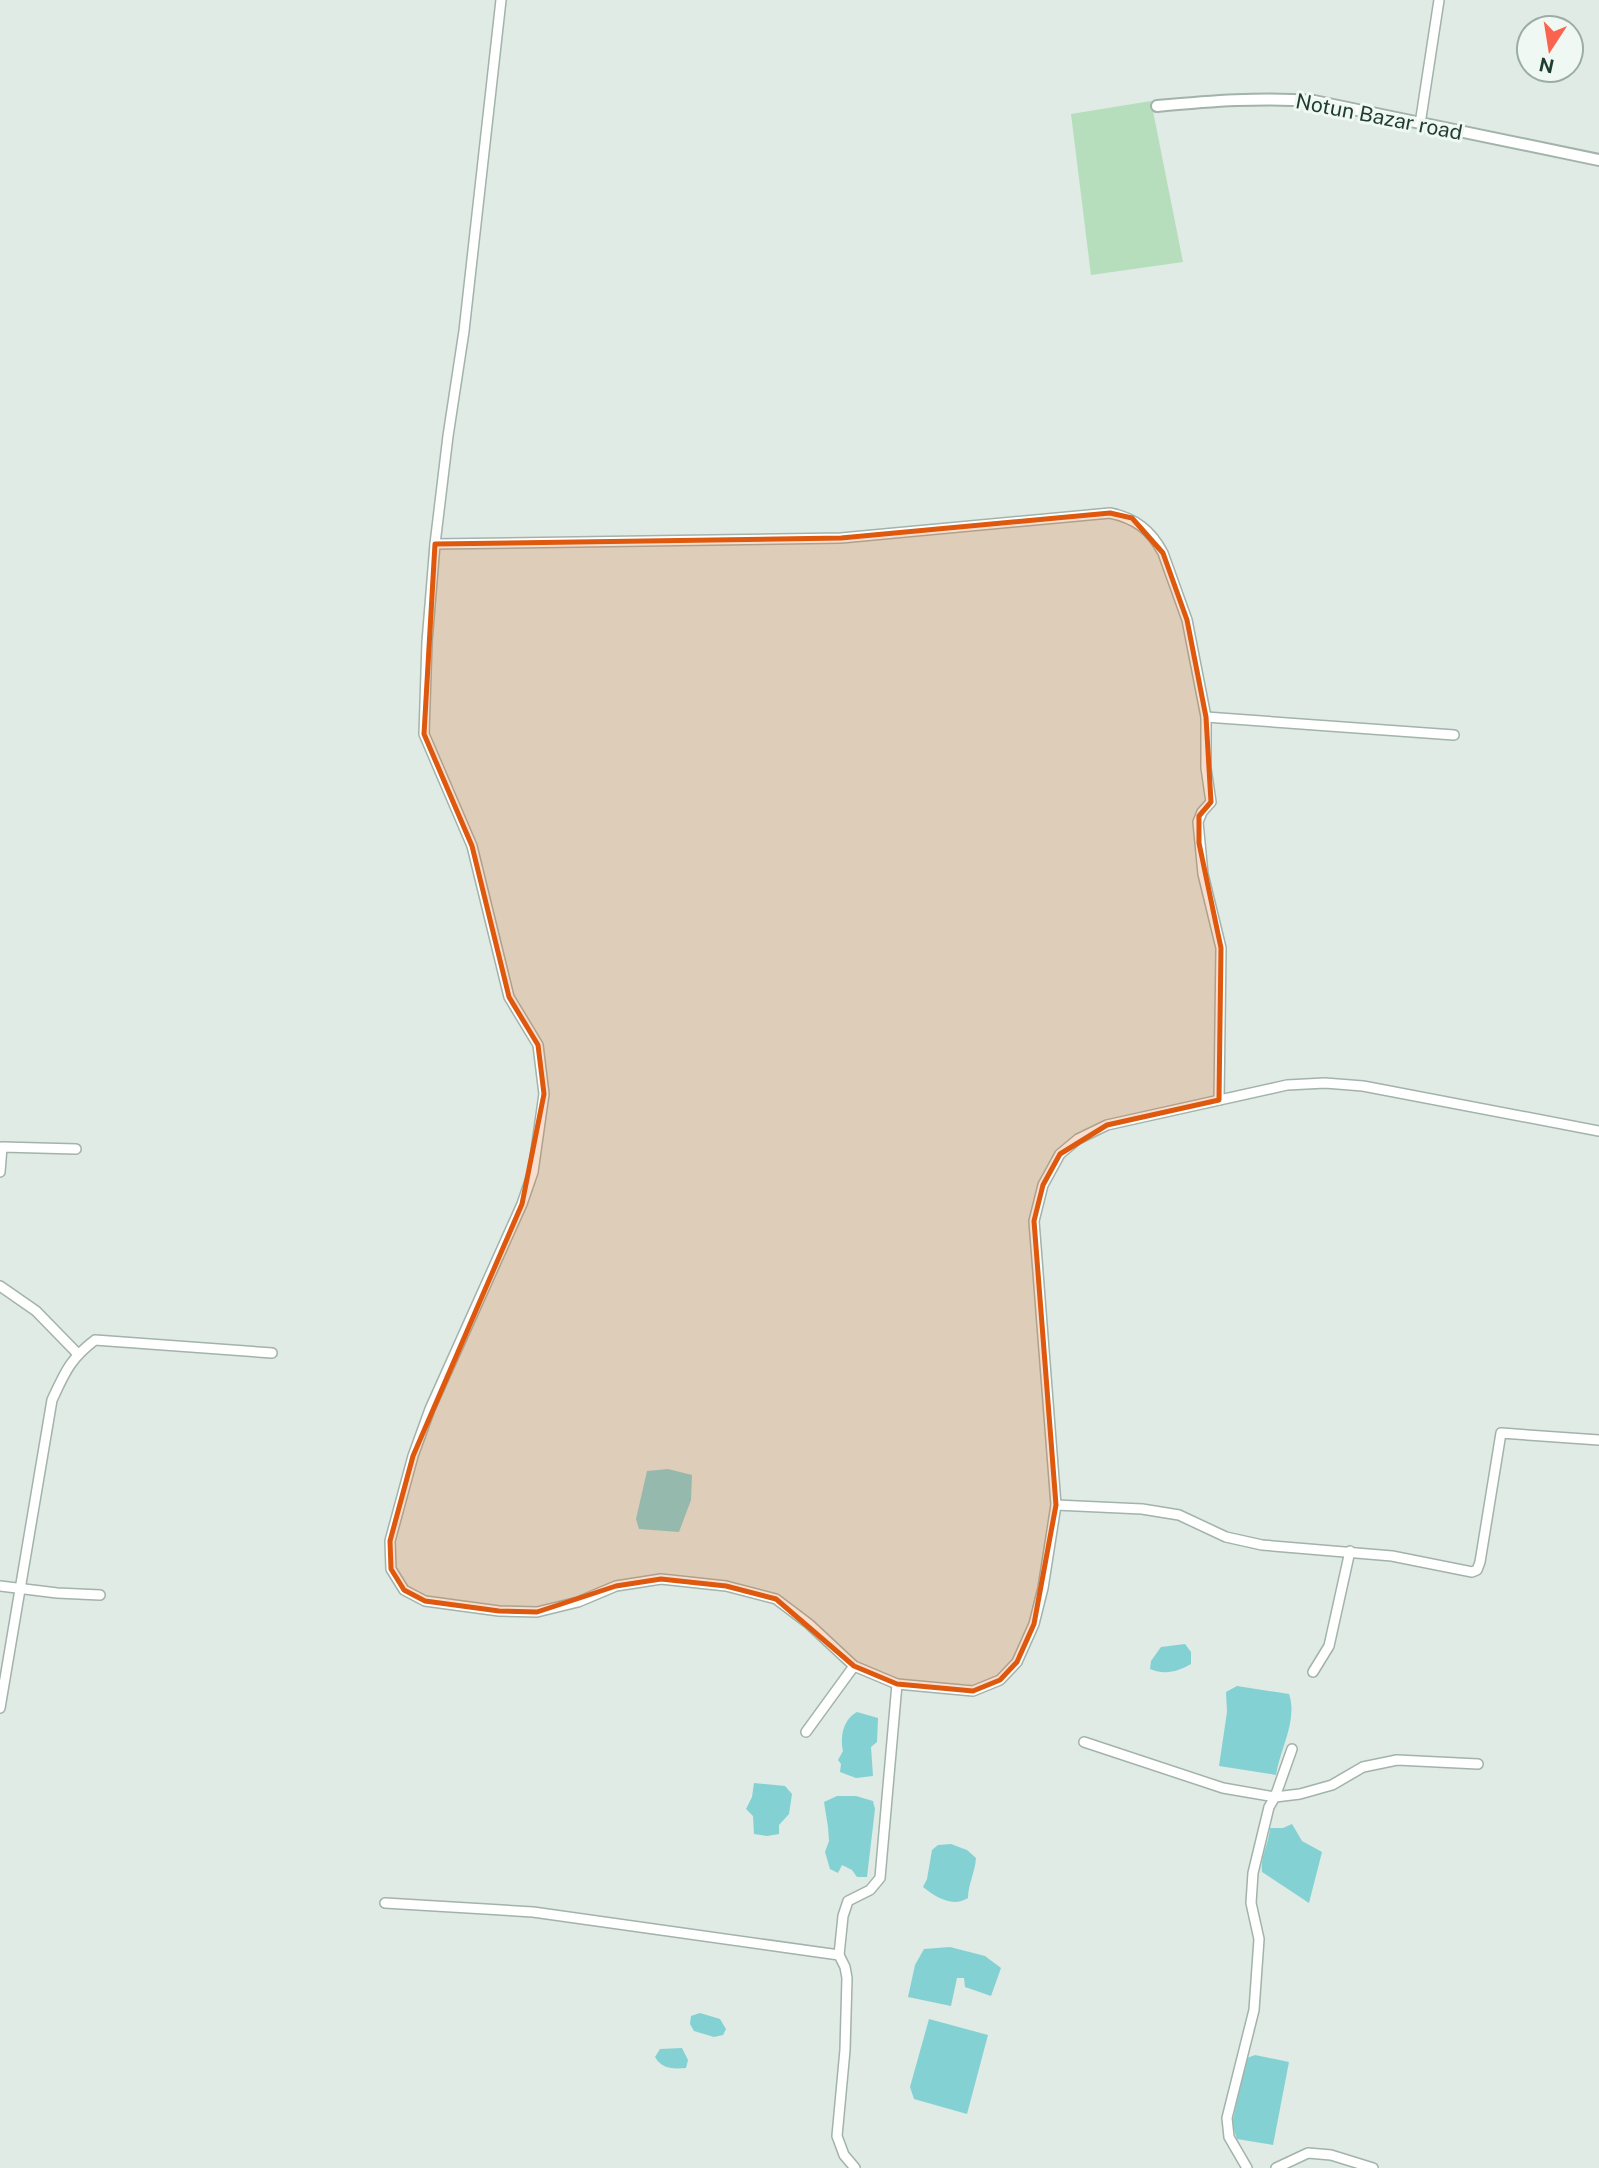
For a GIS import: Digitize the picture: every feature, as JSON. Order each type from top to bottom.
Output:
[{"type":"street","points":[[501,0],[464,331],[435,544],[427,642],[424,734],[427,747],[472,846],[509,997],[538,1045],[544,1094],[533,1172],[522,1204],[430,1409],[413,1456],[390,1541],[391,1569],[404,1590],[425,1601],[499,1611],[537,1612],[578,1601],[615,1586],[662,1579],[726,1586],[776,1599],[809,1624],[854,1666],[897,1685],[973,1691],[1000,1680],[1017,1661],[1034,1624],[1043,1588],[1056,1505],[1034,1221],[1043,1185],[1060,1154],[1078,1139],[1107,1125],[1287,1085],[1325,1083],[1363,1086],[1599,1131]]},
{"type":"street","points":[[1420,124],[1439,0]]},
{"type":"street","name":"Notun Bazar road","points":[[1157,106],[1232,98],[1314,101],[1599,160]]},
{"type":"street","points":[[435,544],[841,538],[1110,513],[1132,518],[1157,542],[1163,553],[1187,620],[1206,717],[1206,768],[1211,802],[1198,822],[1203,874],[1221,948],[1219,1100]]},
{"type":"street","points":[[1206,717],[1454,735]]},
{"type":"street","points":[[0,1172],[2,1147],[76,1149]]},
{"type":"street","points":[[0,1286],[36,1311],[77,1353]]},
{"type":"street","points":[[0,1708],[52,1400],[77,1353],[95,1340],[272,1353]]},
{"type":"street","points":[[1056,1505],[1142,1509],[1179,1515],[1226,1537],[1262,1545],[1392,1556],[1472,1572],[1478,1570],[1501,1433],[1599,1440]]},
{"type":"street","points":[[1313,1672],[1329,1646],[1350,1551]]},
{"type":"street","points":[[0,1586],[100,1595]]},
{"type":"street","points":[[806,1732],[854,1666]]},
{"type":"street","points":[[855,2168],[844,2155],[837,2136],[845,2050],[847,1978],[839,1955],[843,1916],[848,1901],[870,1890],[880,1878],[897,1685]]},
{"type":"street","points":[[1083,1742],[1223,1788],[1275,1797],[1332,1786],[1363,1766],[1397,1760],[1478,1763]]},
{"type":"street","points":[[1247,2168],[1229,2137],[1227,2118],[1254,2010],[1259,1939],[1251,1903],[1253,1873],[1269,1807],[1292,1749]]},
{"type":"street","points":[[385,1903],[533,1912],[839,1955]]},
{"type":"street","points":[[1276,2168],[1308,2153],[1331,2155],[1373,2168]]},
{"type":"highlighted area","points":[[1110,513],[1132,518],[1163,553],[1187,620],[1206,717],[1211,802],[1199,816],[1199,843],[1221,948],[1219,1100],[1107,1125],[1060,1154],[1043,1185],[1034,1221],[1056,1505],[1034,1624],[1017,1662],[1000,1680],[973,1691],[897,1684],[854,1666],[776,1599],[726,1586],[661,1579],[616,1586],[537,1612],[499,1611],[425,1601],[404,1590],[391,1569],[390,1541],[413,1456],[522,1204],[544,1094],[538,1045],[509,997],[472,846],[424,734],[435,544],[841,538]]},
{"type":"green space","points":[[1151,101],[1183,262],[1091,275],[1071,114]]},
{"type":"water","points":[[668,1469],[692,1475],[691,1500],[679,1532],[639,1529],[636,1519],[647,1471]]},
{"type":"water","points":[[1185,1644],[1191,1652],[1191,1664],[1171,1672],[1150,1669],[1151,1661],[1161,1647]]},
{"type":"water","points":[[1237,1686],[1289,1694],[1290,1724],[1276,1775],[1219,1766],[1227,1712],[1226,1692]]},
{"type":"water","points":[[857,1712],[878,1718],[877,1742],[871,1747],[873,1776],[856,1778],[840,1772],[841,1764],[838,1760],[843,1751],[844,1729],[848,1719]]},
{"type":"water","points":[[754,1783],[785,1786],[792,1794],[789,1814],[779,1825],[779,1834],[754,1834],[753,1816],[746,1809],[752,1797]]},
{"type":"water","points":[[837,1796],[856,1796],[873,1801],[875,1809],[867,1877],[857,1877],[852,1870],[842,1865],[838,1873],[830,1869],[825,1852],[829,1841],[824,1802]]},
{"type":"water","points":[[1292,1824],[1302,1841],[1322,1852],[1309,1903],[1262,1872],[1270,1828],[1283,1828]]},
{"type":"water","points":[[951,1844],[967,1850],[976,1858],[968,1898],[956,1902],[939,1898],[923,1887],[932,1850],[938,1845]]},
{"type":"water","points":[[950,1947],[985,1956],[1001,1968],[991,1996],[965,1987],[964,1978],[957,1978],[951,2006],[908,1997],[915,1965],[924,1949]]},
{"type":"water","points":[[700,2013],[720,2019],[726,2029],[723,2035],[714,2037],[694,2031],[690,2024],[691,2016]]},
{"type":"water","points":[[929,2019],[988,2035],[967,2114],[914,2099],[910,2087]]},
{"type":"water","points":[[682,2048],[688,2060],[686,2068],[668,2067],[655,2057],[660,2049]]},
{"type":"water","points":[[1255,2055],[1289,2062],[1273,2145],[1237,2139],[1232,2124],[1247,2058]]}]
